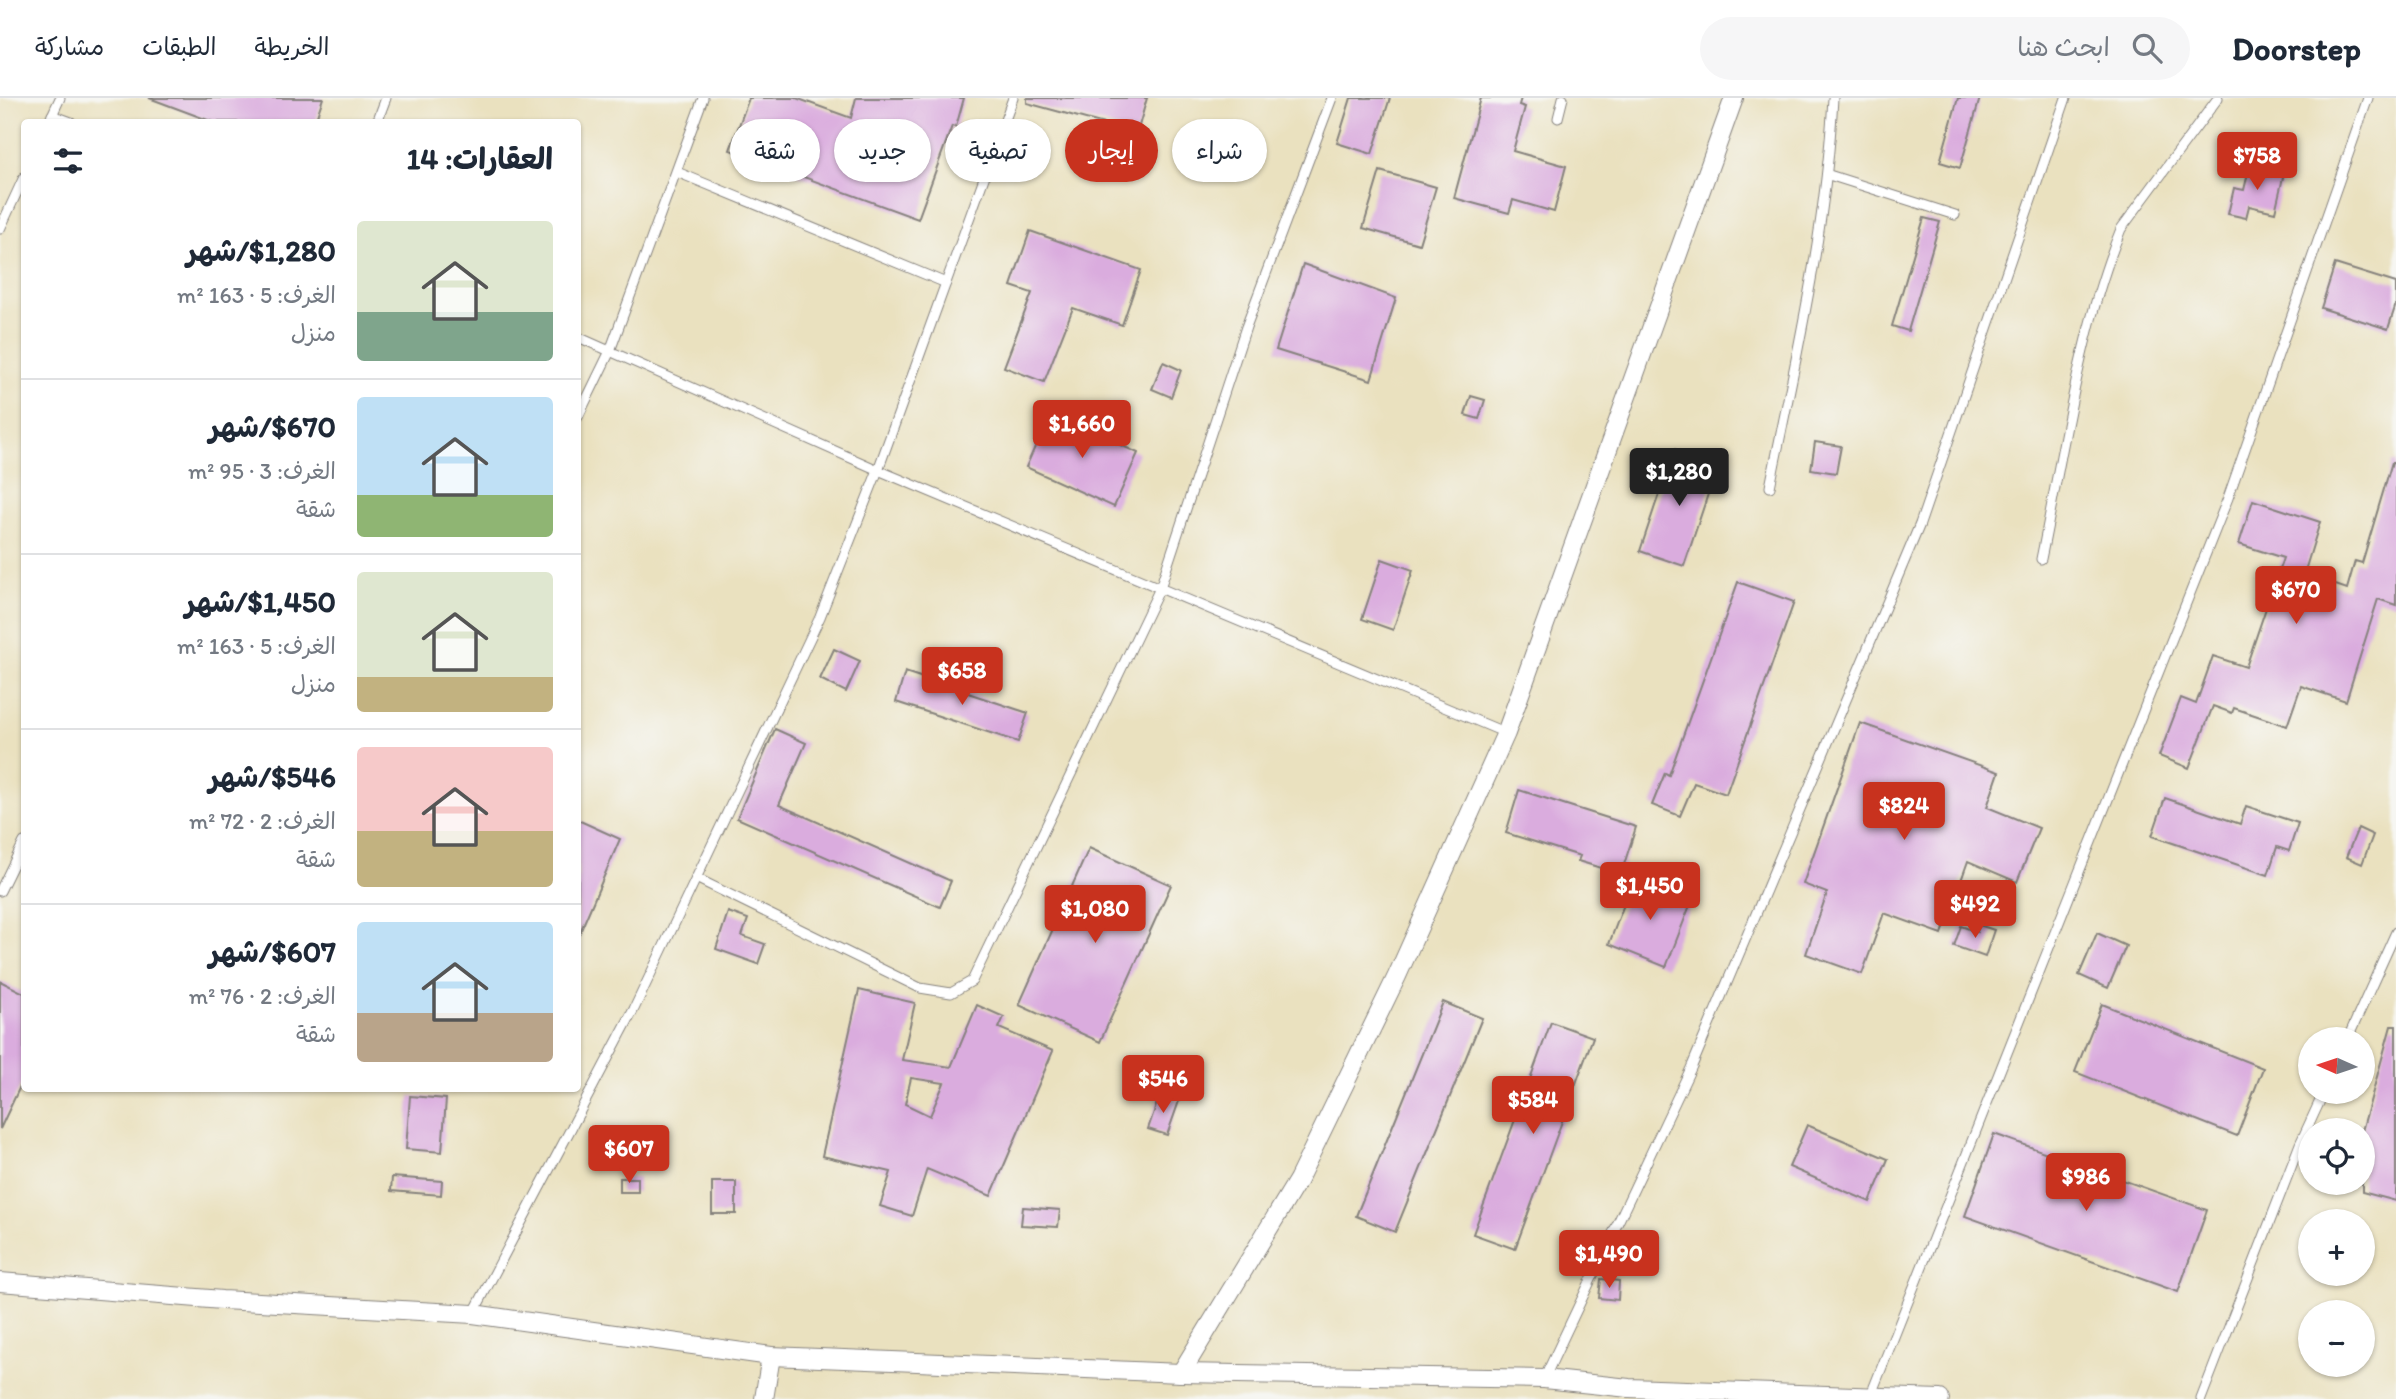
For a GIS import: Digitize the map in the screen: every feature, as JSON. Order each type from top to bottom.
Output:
[{"type":"street","points":[[1181,1373],[1297,1180],[1397,976],[1506,733],[1734,98]]},
{"type":"street","points":[[0,1282],[222,1300],[473,1314],[771,1356],[1181,1373],[1544,1378],[1629,1394],[1940,1399]]},
{"type":"street","points":[[764,1399],[771,1356]]},
{"type":"lane","points":[[50,119],[60,98]]},
{"type":"lane","points":[[378,119],[386,98]]},
{"type":"lane","points":[[581,411],[611,351],[703,98]]},
{"type":"lane","points":[[473,1314],[634,1009],[820,617],[878,470],[1013,98]]},
{"type":"lane","points":[[696,878],[920,988],[951,993],[972,981],[1160,588],[1246,327],[1332,98]]},
{"type":"lane","points":[[1558,118],[1563,98]]},
{"type":"lane","points":[[1770,487],[1807,307],[1829,175],[1833,98]]},
{"type":"lane","points":[[1544,1378],[1692,1066],[1920,524],[2066,98]]},
{"type":"lane","points":[[2041,559],[2090,328],[2111,252],[2120,229],[2218,98]]},
{"type":"lane","points":[[1870,1396],[2228,498],[2368,98]]},
{"type":"lane","points":[[677,172],[946,283]]},
{"type":"lane","points":[[1829,175],[1955,215]]},
{"type":"lane","points":[[0,229],[21,184]]},
{"type":"lane","points":[[581,338],[878,470],[1506,733]]},
{"type":"lane","points":[[0,891],[21,848]]},
{"type":"lane","points":[[2353,1027],[2396,932]]},
{"type":"lane","points":[[2200,1399],[2319,1104]]},
{"type":"building","points":[[149,98],[323,98],[316,119],[205,119]]},
{"type":"building","points":[[749,98],[796,98],[851,118],[856,98],[964,98],[958,119],[945,119],[945,145],[918,219],[817,182],[820,182],[820,119],[741,119]]},
{"type":"building","points":[[1027,98],[1147,98],[1141,119],[1086,119],[1027,103]]},
{"type":"building","points":[[1351,98],[1390,98],[1372,154],[1337,143]]},
{"type":"building","points":[[1481,98],[1521,98],[1519,105],[1525,107],[1513,151],[1566,166],[1554,212],[1513,200],[1509,213],[1454,198]]},
{"type":"building","points":[[1958,98],[1980,98],[1960,168],[1940,162]]},
{"type":"building","points":[[2250,165],[2284,173],[2275,212],[2249,206],[2246,218],[2228,214],[2234,188],[2244,190]]},
{"type":"building","points":[[1380,171],[1436,187],[1419,244],[1363,228]]},
{"type":"building","points":[[1924,218],[1940,222],[1908,331],[1892,326]]},
{"type":"building","points":[[1030,231],[1141,270],[1122,325],[1073,308],[1044,382],[1004,367],[1032,293],[1011,286]]},
{"type":"building","points":[[1303,264],[1396,298],[1371,380],[1276,350]]},
{"type":"building","points":[[2335,264],[2396,283],[2396,304],[2388,329],[2321,308]]},
{"type":"building","points":[[1163,362],[1181,370],[1171,397],[1152,389]]},
{"type":"building","points":[[1471,396],[1485,400],[1479,419],[1465,415]]},
{"type":"building","points":[[1050,413],[1138,453],[1114,507],[1026,467]]},
{"type":"building","points":[[1815,442],[1841,446],[1836,473],[1811,469]]},
{"type":"building","points":[[1674,449],[1718,464],[1684,566],[1640,551]]},
{"type":"building","points":[[2392,462],[2396,462],[2396,605],[2378,599],[2346,701],[2301,686],[2287,726],[2234,708],[2232,713],[2213,706],[2189,768],[2159,756],[2181,698],[2196,704],[2213,656],[2246,667],[2283,558],[2239,544],[2253,500],[2320,522],[2304,574],[2347,589],[2355,561],[2362,563]]},
{"type":"building","points":[[1382,559],[1413,570],[1393,630],[1362,619]]},
{"type":"building","points":[[1738,582],[1794,602],[1726,794],[1694,783],[1680,816],[1652,805],[1665,773],[1669,775]]},
{"type":"building","points":[[834,649],[860,661],[846,692],[820,679]]},
{"type":"building","points":[[905,672],[1028,713],[1018,742],[896,702]]},
{"type":"building","points":[[1860,723],[1999,772],[1987,807],[2039,828],[2017,882],[1968,861],[1942,934],[1884,913],[1862,974],[1806,954],[1827,893],[1803,884]]},
{"type":"building","points":[[775,729],[806,743],[779,805],[951,881],[940,907],[737,818]]},
{"type":"building","points":[[1519,790],[1636,827],[1621,874],[1578,861],[1580,856],[1506,833]]},
{"type":"building","points":[[2165,798],[2240,824],[2246,806],[2298,823],[2289,851],[2277,847],[2268,875],[2152,836]]},
{"type":"building","points":[[581,821],[620,839],[581,930]]},
{"type":"building","points":[[2358,828],[2373,835],[2362,864],[2346,857]]},
{"type":"building","points":[[1089,848],[1171,885],[1100,1042],[1019,1005]]},
{"type":"building","points":[[1634,878],[1692,900],[1666,967],[1609,944]]},
{"type":"building","points":[[728,912],[748,919],[742,936],[765,944],[758,964],[716,949]]},
{"type":"building","points":[[1979,925],[1994,930],[1985,957],[1954,946],[1961,926],[1977,932]]},
{"type":"building","points":[[2097,933],[2126,946],[2108,988],[2079,975]]},
{"type":"building","points":[[0,981],[21,992],[21,1084],[0,1129]]},
{"type":"building","points":[[859,990],[915,1003],[902,1060],[951,1067],[977,1005],[1004,1017],[999,1028],[1053,1051],[991,1196],[927,1169],[912,1216],[880,1206],[891,1172],[822,1156]],"holes":[[[911,1078],[944,1083],[930,1116],[905,1104]]]},
{"type":"building","points":[[1443,1002],[1482,1018],[1395,1232],[1356,1216]]},
{"type":"building","points":[[2102,1004],[2263,1068],[2237,1136],[2075,1072]]},
{"type":"building","points":[[1551,1022],[1593,1037],[1515,1249],[1473,1234]]},
{"type":"building","points":[[2391,1026],[2396,1026],[2396,1201],[2373,1195],[2375,1118],[2366,1118],[2369,1104],[2375,1104],[2375,1084]]},
{"type":"building","points":[[1160,1094],[1179,1101],[1167,1135],[1148,1129]]},
{"type":"building","points":[[410,1096],[446,1099],[442,1152],[406,1149]]},
{"type":"building","points":[[1807,1125],[1888,1159],[1870,1202],[1789,1167]]},
{"type":"building","points":[[1994,1134],[2207,1210],[2178,1292],[1965,1216]]},
{"type":"building","points":[[392,1177],[442,1181],[441,1195],[391,1191]]},
{"type":"building","points":[[620,1178],[638,1178],[638,1192],[620,1192]]},
{"type":"building","points":[[712,1182],[736,1182],[736,1214],[712,1214]]},
{"type":"building","points":[[1023,1207],[1060,1210],[1058,1227],[1021,1225]]},
{"type":"building","points":[[1601,1279],[1619,1281],[1618,1300],[1599,1298]]}]
